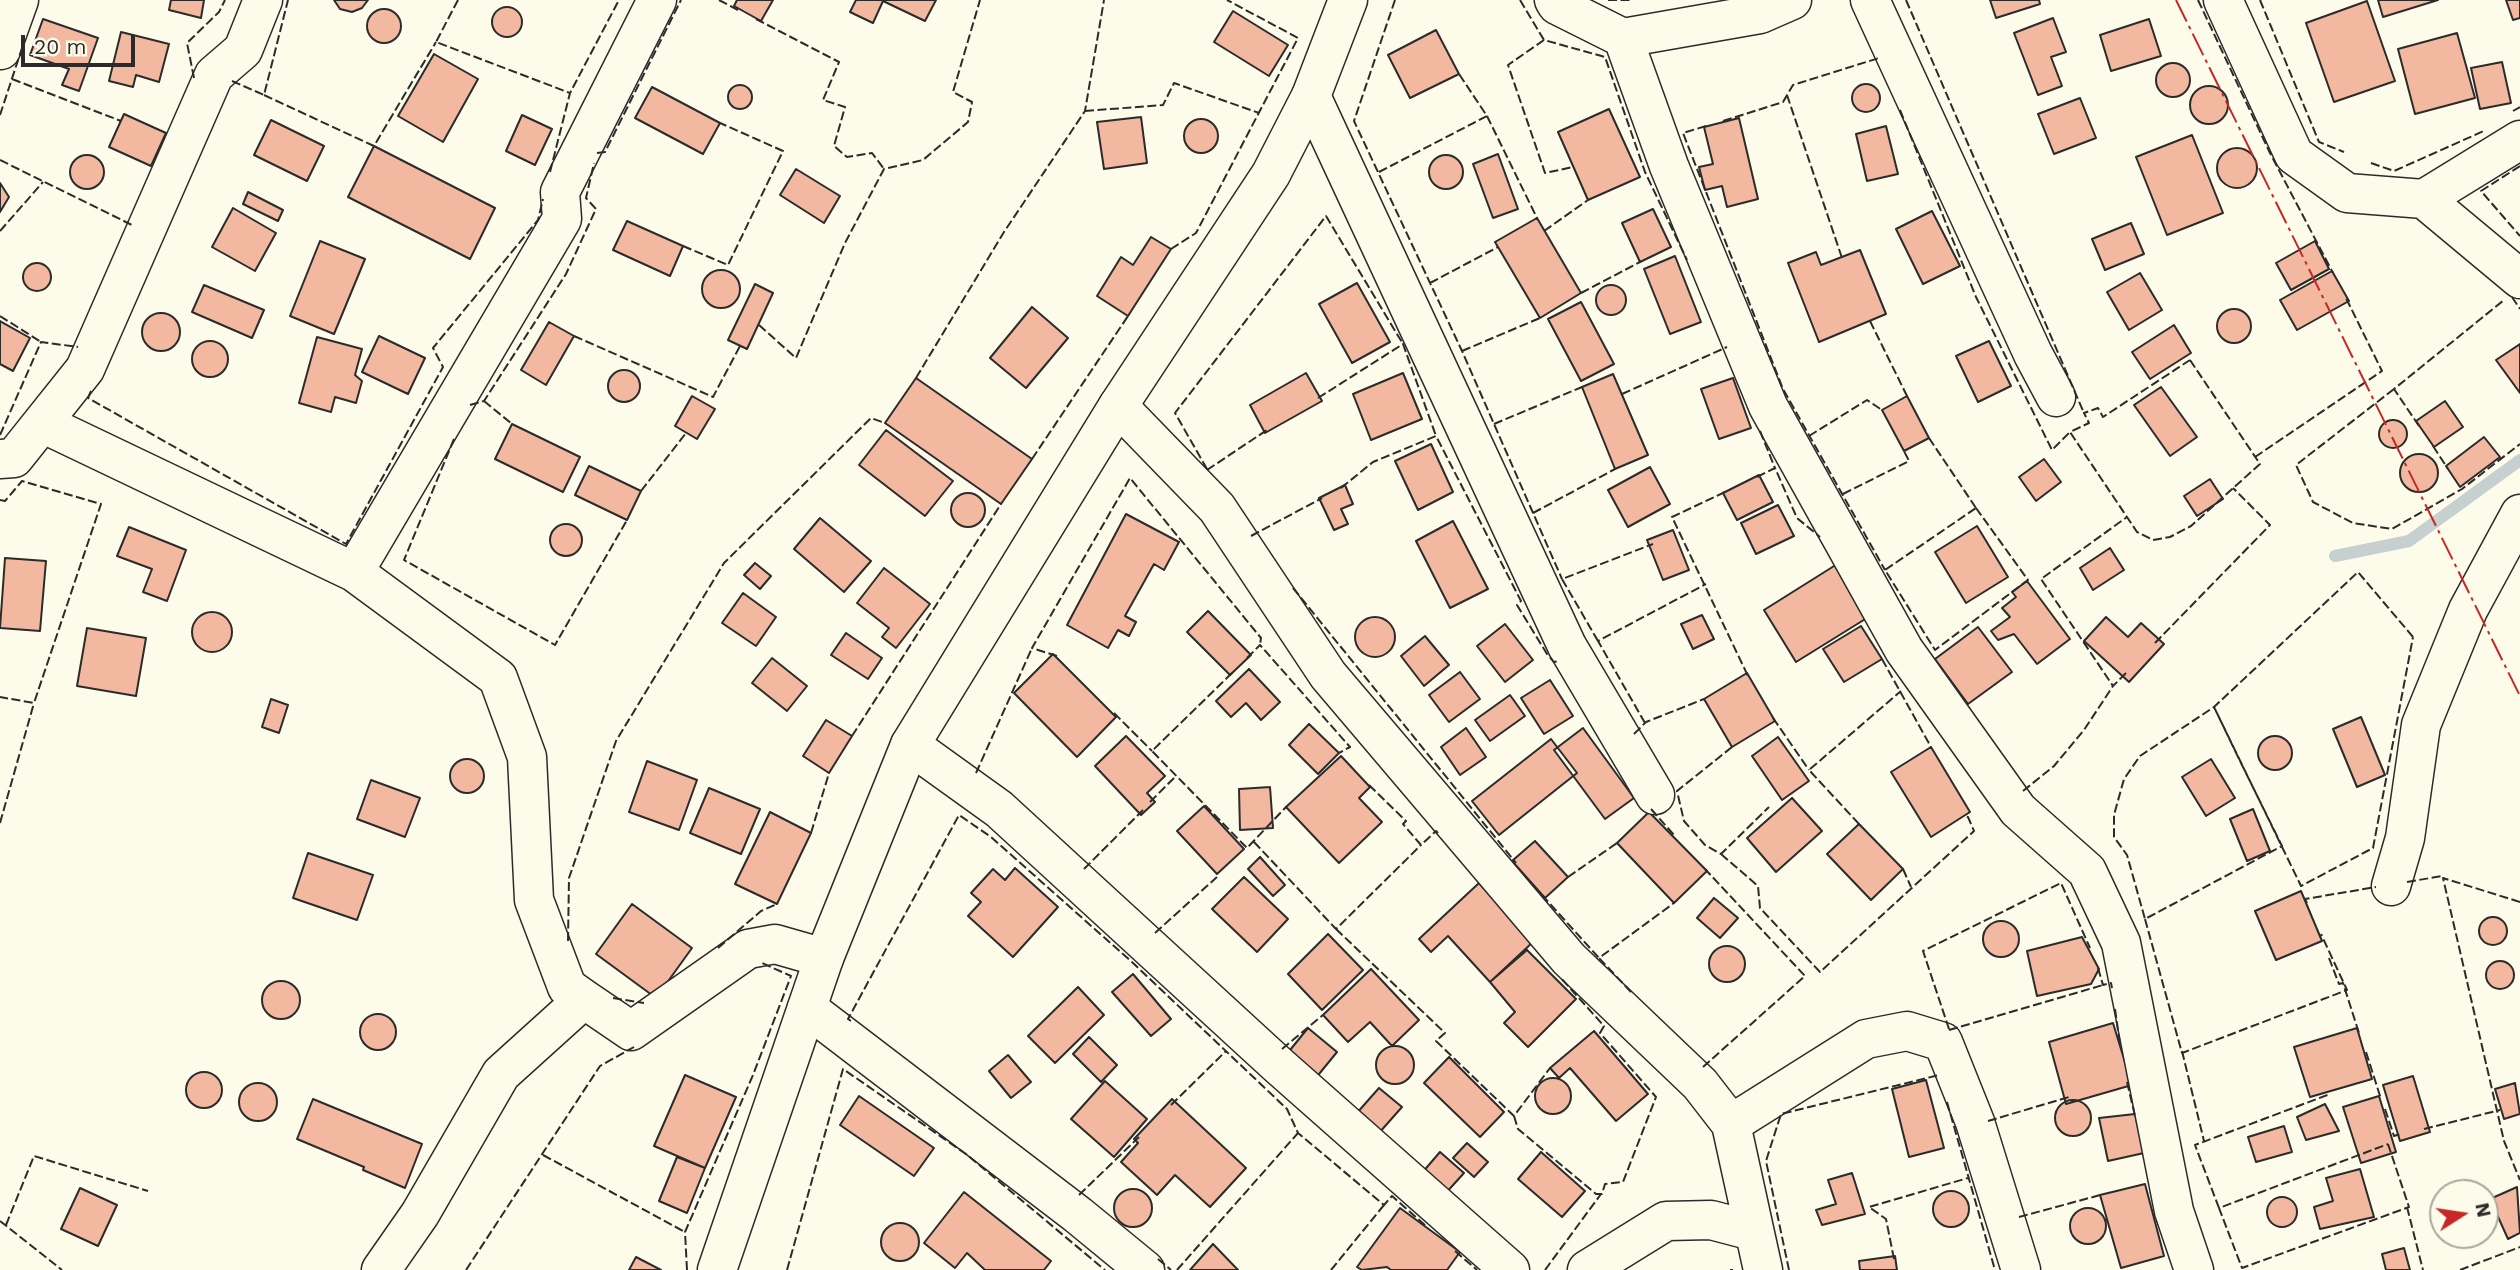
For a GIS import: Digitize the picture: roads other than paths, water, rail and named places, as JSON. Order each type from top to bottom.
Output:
[{"type":"street","points":[[1,50],[19,0]]},
{"type":"street","points":[[0,459],[14,458],[85,369],[214,75],[243,50],[263,0]]},
{"type":"street","points":[[354,572],[562,219],[560,192],[657,0]]},
{"type":"street","points":[[718,1269],[824,958],[910,745],[1118,406],[1271,174],[1311,96],[1348,0]]},
{"type":"street","points":[[1554,0],[1557,5],[1623,38],[1760,14],[1792,0]]},
{"type":"street","points":[[1870,0],[2033,354],[2056,397]]},
{"type":"street","points":[[2223,0],[2294,155],[2347,194],[2424,199],[2520,140]]},
{"type":"street","points":[[1623,38],[1669,166],[1768,406],[1904,650],[2018,810],[2087,871],[2121,943],[2174,1211],[2194,1270]]},
{"type":"street","points":[[1311,96],[1567,646],[1656,795]]},
{"type":"street","points":[[2424,199],[2520,279]]},
{"type":"street","points":[[1118,406],[1217,508],[1328,675],[1569,959],[1700,1084],[1731,1124],[1763,1270]]},
{"type":"street","points":[[42,423],[354,572],[498,678],[527,757],[534,900],[567,987],[584,999],[631,1031],[748,948],[775,944],[824,958]]},
{"type":"street","points":[[2391,886],[2405,838],[2421,725],[2468,610],[2520,514]]},
{"type":"street","points":[[910,745],[999,809],[1278,1065],[1510,1270]]},
{"type":"street","points":[[381,1270],[420,1214],[501,1074],[584,999]]},
{"type":"street","points":[[807,1008],[1079,1215],[1145,1270]]},
{"type":"street","points":[[1731,1124],[1867,1038],[1907,1031],[1943,1042],[1975,1122],[2021,1270]]},
{"type":"street","points":[[1587,1270],[1665,1221],[1711,1220],[1754,1231]]},
{"type":"waterway","points":[[2335,556],[2409,541],[2520,460]]}]
